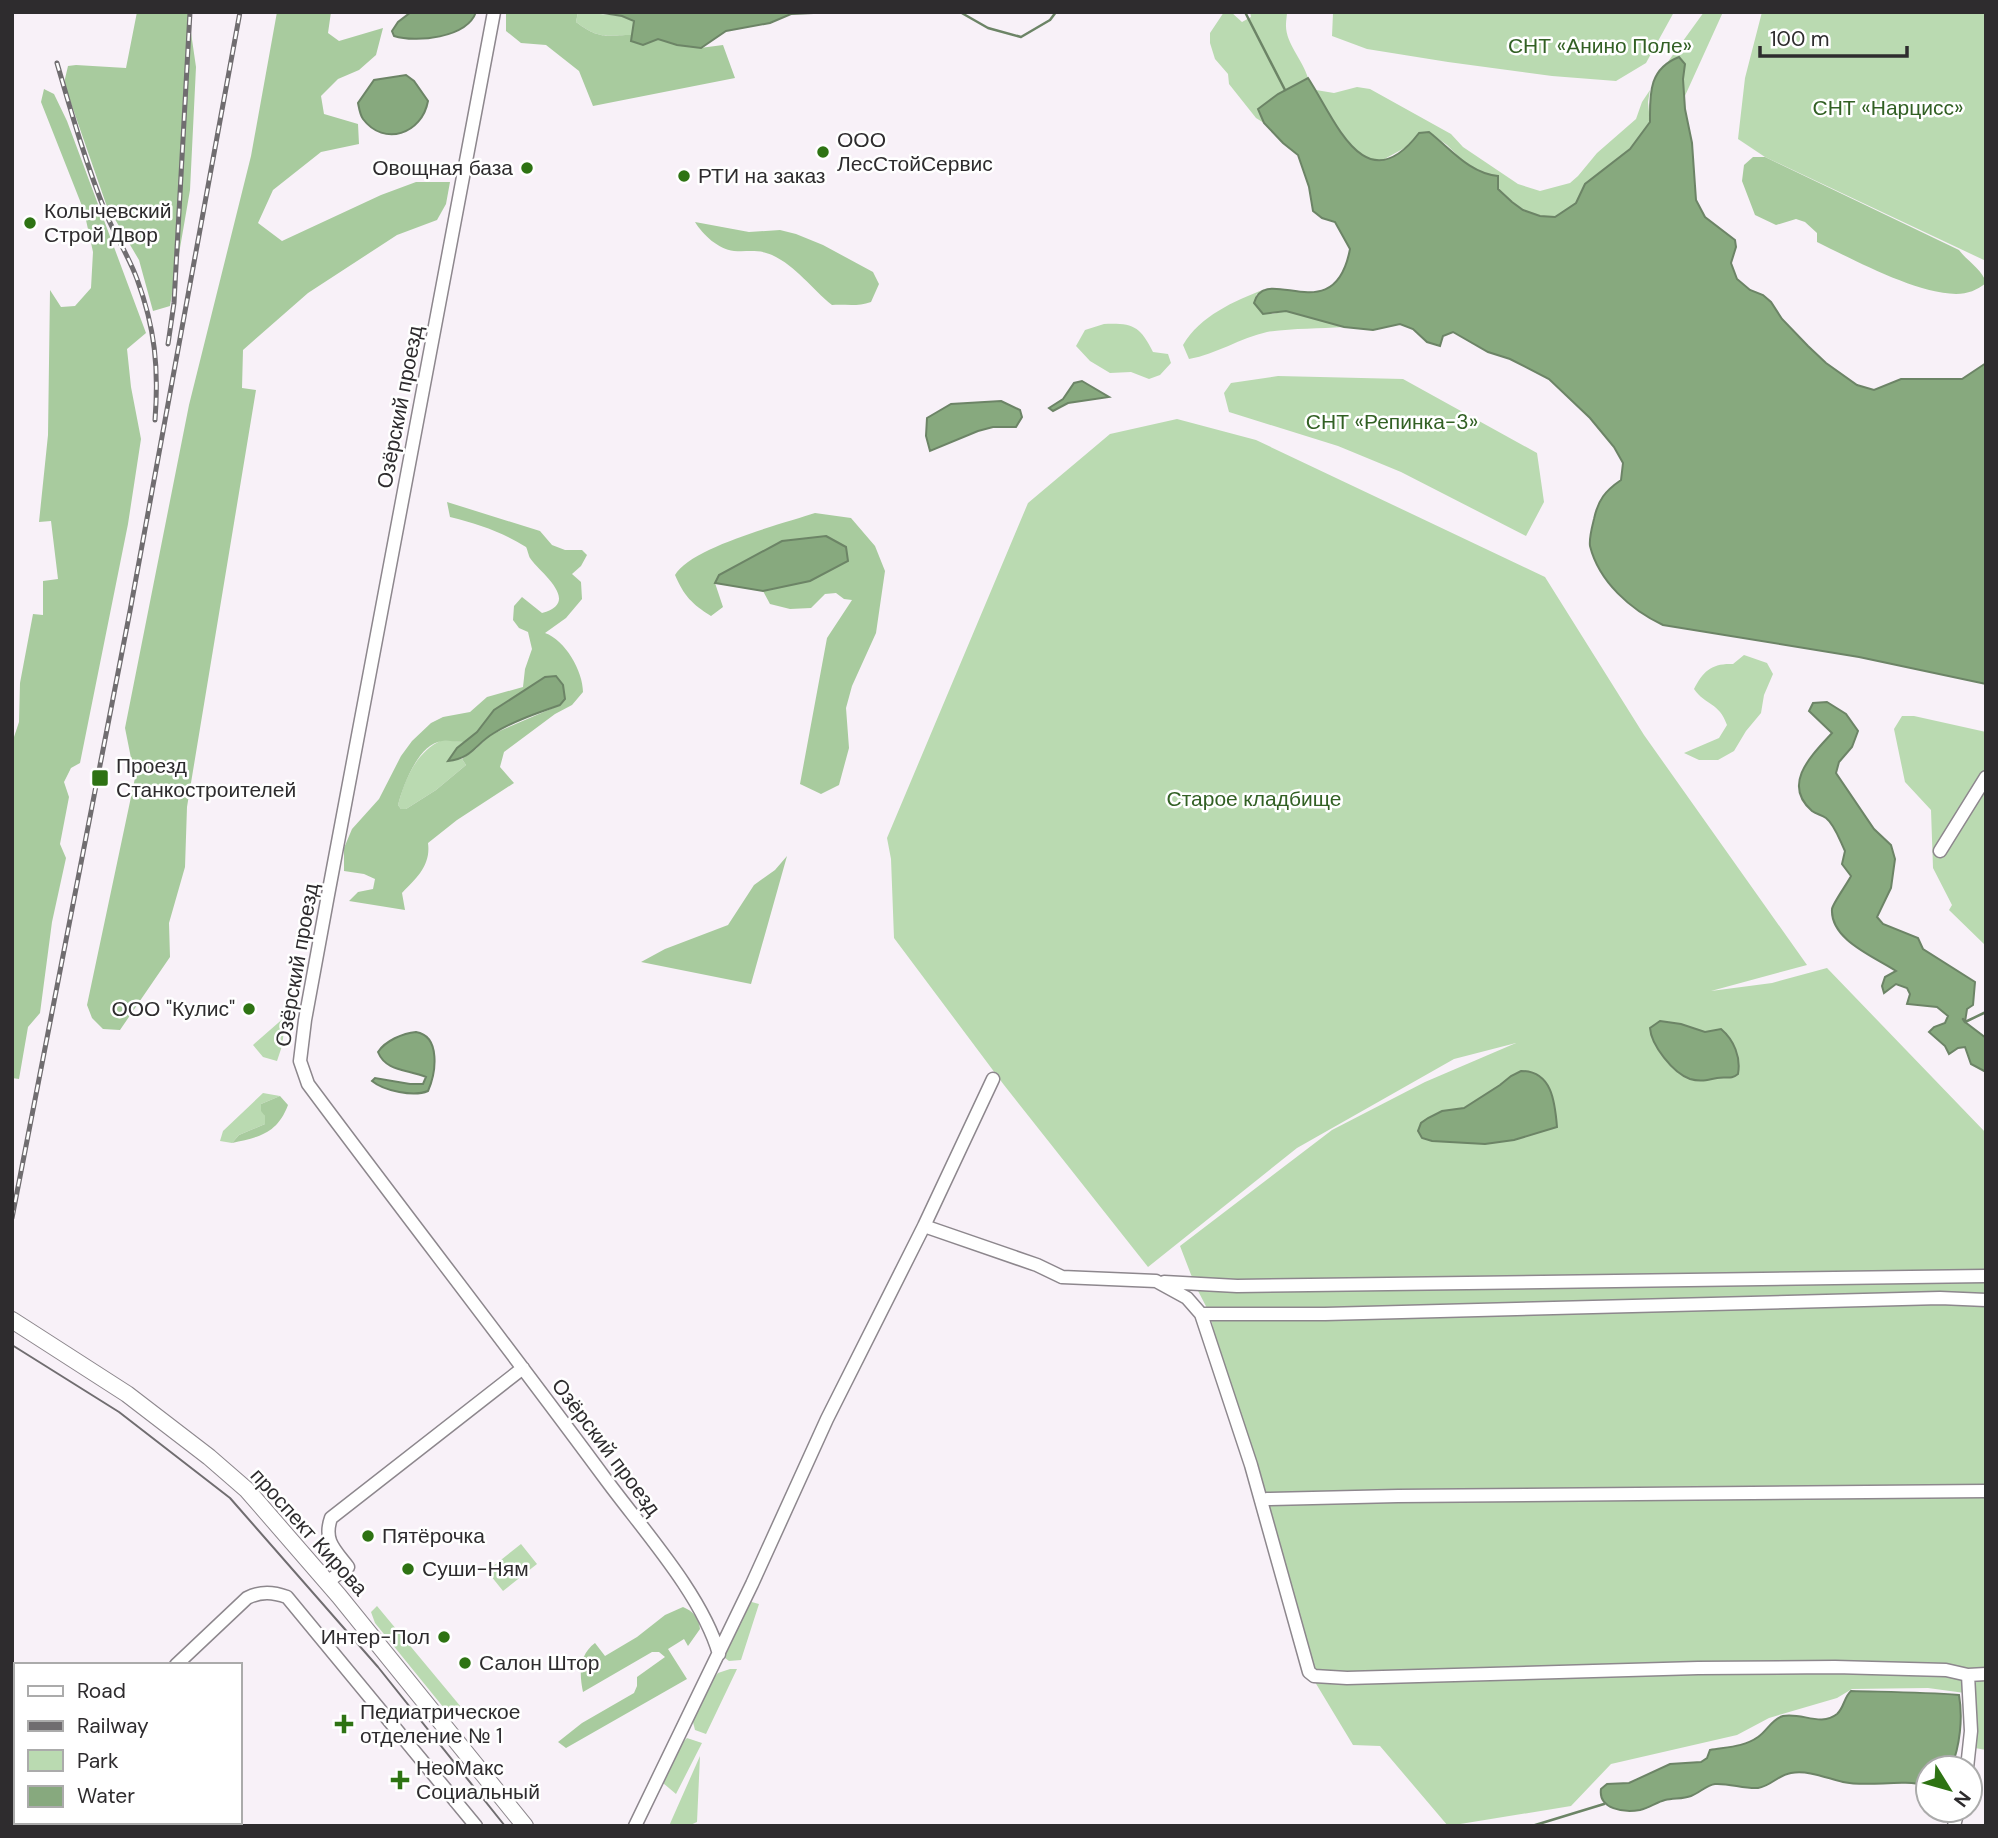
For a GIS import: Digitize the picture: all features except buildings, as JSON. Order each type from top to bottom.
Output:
[{"type":"main road","name":"проспект Кирова","points":[[12,1320],[127,1394],[247,1490],[327,1582],[525,1826]]},
{"type":"street","name":"Озёрский проезд","points":[[494,12],[321,933],[300,1061],[308,1084],[685,1586],[712,1632],[719,1654]]},
{"type":"street","points":[[1940,850],[1986,777]]},
{"type":"street","points":[[635,1826],[719,1654],[827,1419],[925,1226],[993,1079]]},
{"type":"street","points":[[925,1226],[1037,1265],[1062,1277],[1237,1286],[1986,1276]]},
{"type":"street","points":[[1156,1281],[1187,1298],[1201,1314],[1251,1465],[1310,1672],[1314,1676],[1347,1678],[1821,1667],[1945,1670],[1968,1675],[1986,1674]]},
{"type":"street","points":[[1201,1314],[1350,1313],[1940,1298],[1986,1300]]},
{"type":"street","points":[[327,1582],[348,1567],[328,1538],[327,1530],[331,1518],[523,1368]]},
{"type":"street","points":[[1267,1499],[1986,1491]]},
{"type":"street","points":[[178,1663],[247,1598],[256,1593],[275,1593],[287,1597],[476,1826]]},
{"type":"street","points":[[1968,1675],[1971,1731],[1969,1754]]},
{"type":"green space","points":[[578,12],[622,16],[634,21],[632,35],[603,35],[591,32],[576,22]]},
{"type":"green space","points":[[1224,12],[1231,12],[1242,22],[1251,17],[1250,12],[1287,12],[1288,38],[1308,78],[1278,94],[1259,109],[1264,123],[1256,118],[1229,84],[1228,74],[1215,59],[1210,33]]},
{"type":"green space","name":"СНТ «Анино Поле»","points":[[1331,12],[1674,12],[1646,63],[1616,81],[1552,76],[1367,49],[1332,36]]},
{"type":"green space","points":[[1704,12],[1723,12],[1684,98],[1685,64],[1671,60],[1667,63]]},
{"type":"green space","name":"СНТ «Нарцисс»","points":[[1762,12],[1986,12],[1986,261],[1765,157],[1738,139],[1745,78]]},
{"type":"green space","points":[[1357,87],[1370,89],[1451,134],[1463,147],[1518,184],[1540,191],[1570,183],[1578,176],[1597,153],[1636,119],[1650,90],[1650,122],[1630,149],[1582,189],[1576,203],[1555,217],[1541,216],[1523,210],[1502,194],[1485,175],[1466,164],[1429,132],[1419,133],[1410,145],[1379,162],[1357,152],[1332,123],[1316,90],[1334,93]]},
{"type":"green space","points":[[1265,289],[1256,295],[1272,314],[1286,311],[1344,327],[1267,332],[1189,359],[1183,345],[1199,326],[1230,304]]},
{"type":"green space","points":[[1104,324],[1122,324],[1134,328],[1144,337],[1153,352],[1168,354],[1171,363],[1160,375],[1149,379],[1131,372],[1110,373],[1090,361],[1076,346],[1085,330]]},
{"type":"green space","name":"СНТ «Репинка-3»","points":[[1278,376],[1403,379],[1537,453],[1544,502],[1526,536],[1401,472],[1338,446],[1229,412],[1224,393],[1231,383]]},
{"type":"green space","name":"Старое кладбище","points":[[1177,419],[1256,440],[1545,577],[1644,735],[1807,965],[1711,991],[1772,983],[1827,968],[1986,1133],[1986,1750],[1975,1748],[1972,1694],[1928,1688],[1852,1689],[1837,1698],[1769,1718],[1737,1735],[1611,1764],[1571,1806],[1448,1826],[1380,1746],[1353,1745],[1315,1682],[1218,1350],[1210,1314],[1180,1246],[1332,1130],[1425,1082],[1516,1043],[1454,1059],[1297,1148],[1148,1267],[1004,1085],[894,938],[891,859],[887,838],[1028,503],[1110,434]]},
{"type":"green space","points":[[1744,655],[1767,663],[1773,674],[1764,695],[1761,713],[1734,751],[1718,760],[1699,760],[1684,753],[1719,738],[1727,725],[1720,712],[1694,689],[1697,683],[1709,669],[1733,664]]},
{"type":"green space","points":[[1902,716],[1914,716],[1986,732],[1986,946],[1949,910],[1952,905],[1933,868],[1931,810],[1905,782],[1894,729]]},
{"type":"green space","points":[[442,740],[464,742],[449,760],[462,759],[466,765],[436,790],[406,809],[401,809],[398,805],[413,767],[425,752]]},
{"type":"green space","points":[[286,1016],[277,1061],[263,1057],[253,1045]]},
{"type":"green space","points":[[263,1093],[280,1096],[261,1104],[265,1124],[239,1135],[232,1143],[220,1141],[223,1131]]},
{"type":"green space","points":[[521,1544],[537,1564],[503,1591],[487,1571]]},
{"type":"green space","points":[[748,1601],[759,1604],[741,1660],[729,1661],[725,1658],[725,1652]]},
{"type":"green space","points":[[377,1606],[461,1707],[458,1712],[448,1713],[375,1623],[371,1612]]},
{"type":"green space","points":[[737,1669],[706,1734],[695,1730],[693,1722],[712,1680],[718,1673]]},
{"type":"green space","points":[[687,1738],[702,1743],[676,1794],[663,1783]]},
{"type":"green space","points":[[700,1756],[697,1822],[688,1826],[669,1826]]},
{"type":"shaded area","points":[[137,12],[188,12],[196,67],[190,190],[170,306],[153,311],[139,260],[106,204],[64,83],[68,66],[126,68]]},
{"type":"shaded area","points":[[277,12],[331,12],[328,33],[339,41],[383,28],[376,55],[359,70],[338,79],[321,96],[324,114],[358,124],[359,144],[321,152],[273,190],[258,223],[282,241],[381,195],[416,182],[450,182],[446,204],[437,220],[397,235],[308,293],[243,350],[242,388],[256,390],[187,807],[185,867],[169,923],[170,957],[120,1030],[103,1029],[92,1018],[87,1005],[135,778],[125,728],[189,405],[251,156]]},
{"type":"shaded area","points":[[506,12],[578,12],[576,22],[597,34],[632,35],[631,41],[658,39],[700,48],[723,45],[735,78],[593,106],[579,71],[546,45],[521,43],[506,31]]},
{"type":"shaded area","points":[[44,89],[54,94],[67,121],[146,333],[127,349],[141,439],[128,524],[80,763],[71,768],[64,782],[69,797],[60,844],[66,858],[52,922],[40,1013],[28,1027],[19,1079],[12,1078],[12,743],[19,722],[20,683],[33,614],[43,615],[43,581],[58,579],[51,521],[39,522],[48,435],[50,290],[61,307],[75,306],[91,288],[93,252],[84,211],[41,102]]},
{"type":"shaded area","points":[[1753,157],[1765,157],[1959,250],[1986,283],[1960,294],[1922,288],[1817,242],[1817,233],[1805,222],[1796,219],[1776,225],[1755,215],[1742,181],[1744,165]]},
{"type":"shaded area","points":[[695,222],[749,232],[780,230],[796,234],[873,272],[879,284],[871,302],[832,305],[781,260],[763,252],[734,251],[722,247],[707,236]]},
{"type":"shaded area","points":[[447,502],[540,531],[552,545],[565,550],[582,550],[587,555],[581,566],[572,574],[581,582],[582,599],[566,618],[545,633],[559,642],[572,657],[580,675],[583,692],[572,705],[555,714],[504,752],[500,767],[514,783],[457,820],[428,843],[425,865],[402,893],[405,910],[349,901],[358,892],[373,889],[375,879],[344,871],[344,848],[352,829],[379,799],[401,756],[431,723],[443,717],[470,712],[487,697],[523,687],[525,669],[532,649],[528,632],[519,628],[513,620],[514,606],[522,597],[542,613],[554,608],[559,602],[554,586],[530,558],[526,547],[490,529],[450,517]],"holes":[[[556,676],[563,685],[564,699],[560,705],[490,735],[462,759],[466,765],[436,790],[406,809],[401,809],[398,805],[413,767],[433,744],[444,741],[464,742],[477,732],[494,710],[545,677]]]},
{"type":"shaded area","points":[[815,513],[851,518],[875,546],[885,571],[876,633],[852,686],[846,708],[849,748],[839,785],[821,794],[800,784],[827,638],[852,600],[844,599],[836,593],[825,594],[811,608],[790,609],[770,604],[763,591],[810,581],[848,561],[826,536],[782,541],[719,575],[715,583],[723,607],[711,616],[689,599],[675,575],[684,565],[718,546]]},
{"type":"shaded area","points":[[787,856],[751,984],[641,962],[665,949],[728,925],[754,885],[775,870]]},
{"type":"shaded area","points":[[280,1096],[288,1105],[284,1115],[273,1128],[259,1136],[232,1143],[239,1135],[265,1124],[261,1104]]},
{"type":"shaded area","points":[[683,1607],[695,1615],[700,1629],[688,1646],[684,1639],[668,1649],[687,1679],[566,1748],[558,1742],[582,1723],[634,1693],[637,1677],[665,1657],[659,1652],[652,1652],[583,1692],[581,1665],[590,1648],[595,1643],[605,1656],[637,1637],[665,1615]]},
{"type":"water","points":[[411,12],[476,12],[471,21],[452,33],[415,39],[394,36],[392,31],[398,22]]},
{"type":"water","points":[[597,12],[836,12],[791,14],[770,23],[726,31],[701,48],[658,39],[643,45],[631,41],[634,21]]},
{"type":"water","points":[[1679,57],[1685,64],[1685,109],[1692,143],[1696,200],[1705,217],[1735,240],[1736,247],[1731,263],[1737,279],[1771,302],[1782,319],[1808,346],[1857,385],[1874,390],[1901,379],[1962,379],[1986,363],[1986,684],[1859,657],[1663,625],[1651,619],[1628,603],[1609,583],[1594,559],[1590,546],[1600,501],[1621,480],[1623,463],[1614,447],[1590,418],[1549,379],[1510,359],[1488,352],[1453,332],[1443,336],[1440,346],[1427,342],[1413,329],[1400,324],[1373,330],[1344,327],[1286,311],[1263,314],[1254,303],[1261,292],[1271,289],[1315,292],[1330,287],[1342,274],[1350,249],[1335,222],[1322,218],[1313,211],[1309,187],[1298,155],[1264,123],[1258,109],[1278,94],[1308,78],[1341,132],[1353,148],[1367,158],[1383,160],[1400,153],[1419,133],[1429,132],[1469,165],[1498,176],[1498,189],[1523,210],[1540,216],[1555,217],[1576,203],[1585,184],[1630,149],[1650,122],[1651,93],[1656,76],[1661,68]]},
{"type":"water","points":[[406,75],[414,81],[428,101],[424,112],[410,129],[401,133],[381,133],[362,117],[358,103],[374,80]]},
{"type":"water","points":[[1082,381],[1109,397],[1068,403],[1053,411],[1049,408],[1063,399],[1074,383]]},
{"type":"water","points":[[1001,401],[1020,410],[1022,417],[1016,427],[993,427],[978,431],[930,451],[926,436],[927,418],[951,404]]},
{"type":"water","points":[[826,536],[846,547],[848,561],[810,581],[763,591],[715,583],[719,575],[782,541]]},
{"type":"water","points":[[556,676],[563,685],[565,699],[560,705],[510,725],[488,737],[469,754],[448,761],[457,748],[477,732],[494,710],[545,677]]},
{"type":"water","points":[[1827,702],[1846,714],[1858,731],[1852,747],[1839,762],[1836,773],[1874,829],[1891,845],[1895,859],[1891,888],[1877,917],[1883,924],[1918,938],[1923,949],[1975,982],[1973,1005],[1967,1009],[1965,1022],[1986,1038],[1986,1072],[1971,1064],[1965,1047],[1949,1054],[1945,1046],[1929,1032],[1945,1023],[1948,1016],[1937,1007],[1907,1004],[1910,994],[1907,988],[1896,984],[1884,993],[1882,986],[1885,977],[1896,971],[1846,939],[1833,920],[1833,906],[1851,876],[1842,864],[1845,851],[1832,825],[1826,818],[1812,811],[1799,791],[1803,770],[1832,733],[1809,711],[1813,703]]},
{"type":"water","points":[[1660,1021],[1705,1032],[1721,1029],[1736,1049],[1738,1074],[1701,1081],[1683,1076],[1670,1065],[1651,1035],[1650,1028]]},
{"type":"water","points":[[416,1032],[430,1040],[433,1048],[433,1075],[428,1091],[399,1092],[372,1081],[375,1078],[423,1084],[426,1077],[392,1067],[378,1052],[395,1038]]},
{"type":"water","points":[[1521,1071],[1531,1072],[1545,1082],[1553,1098],[1557,1127],[1514,1140],[1485,1144],[1422,1138],[1418,1131],[1421,1123],[1428,1118],[1442,1111],[1464,1108]]},
{"type":"water","points":[[1851,1691],[1959,1695],[1961,1713],[1956,1754],[1914,1754],[1914,1784],[1854,1784],[1798,1772],[1782,1776],[1758,1788],[1712,1785],[1685,1798],[1665,1800],[1634,1811],[1613,1808],[1601,1796],[1601,1789],[1607,1784],[1629,1783],[1670,1764],[1701,1762],[1707,1758],[1710,1750],[1747,1743],[1783,1716],[1831,1718],[1839,1712]]},
{"type":"waterway","points":[[960,12],[988,28],[1021,37],[1050,20],[1056,12]]},
{"type":"waterway","points":[[1245,12],[1285,90]]},
{"type":"waterway","points":[[1963,1019],[1965,1022],[1986,1012]]},
{"type":"waterway","points":[[1532,1826],[1604,1804]]},
{"type":"tram line","points":[[12,1345],[119,1412],[230,1498],[378,1667],[505,1826]]},
{"type":"railway","points":[[168,344],[174,303],[190,12]]},
{"type":"railway","points":[[12,1218],[130,611],[240,12]]},
{"type":"railway","points":[[57,63],[93,179],[107,216],[134,271],[148,314],[156,365],[155,420]]},
{"type":"place","name":"ООО ЛесСтойСервис","points":[[823,152]]},
{"type":"place","name":"Овощная база","points":[[527,168]]},
{"type":"place","name":"РТИ на заказ","points":[[684,176]]},
{"type":"place","name":"Колычевский Строй Двор","points":[[30,223]]},
{"type":"place","name":"Проезд Станкостроителей","points":[[100,778]]},
{"type":"place","name":"ООО \"Кулис\"","points":[[249,1009]]},
{"type":"place","name":"Пятёрочка","points":[[368,1536]]},
{"type":"place","name":"Суши-Ням","points":[[408,1569]]},
{"type":"place","name":"Интер-Пол","points":[[444,1637]]},
{"type":"place","name":"Салон Штор","points":[[465,1663]]},
{"type":"place","name":"Педиатрическое отделение № 1","points":[[344,1724]]},
{"type":"place","name":"НеоМакс Социальный","points":[[400,1780]]}]
